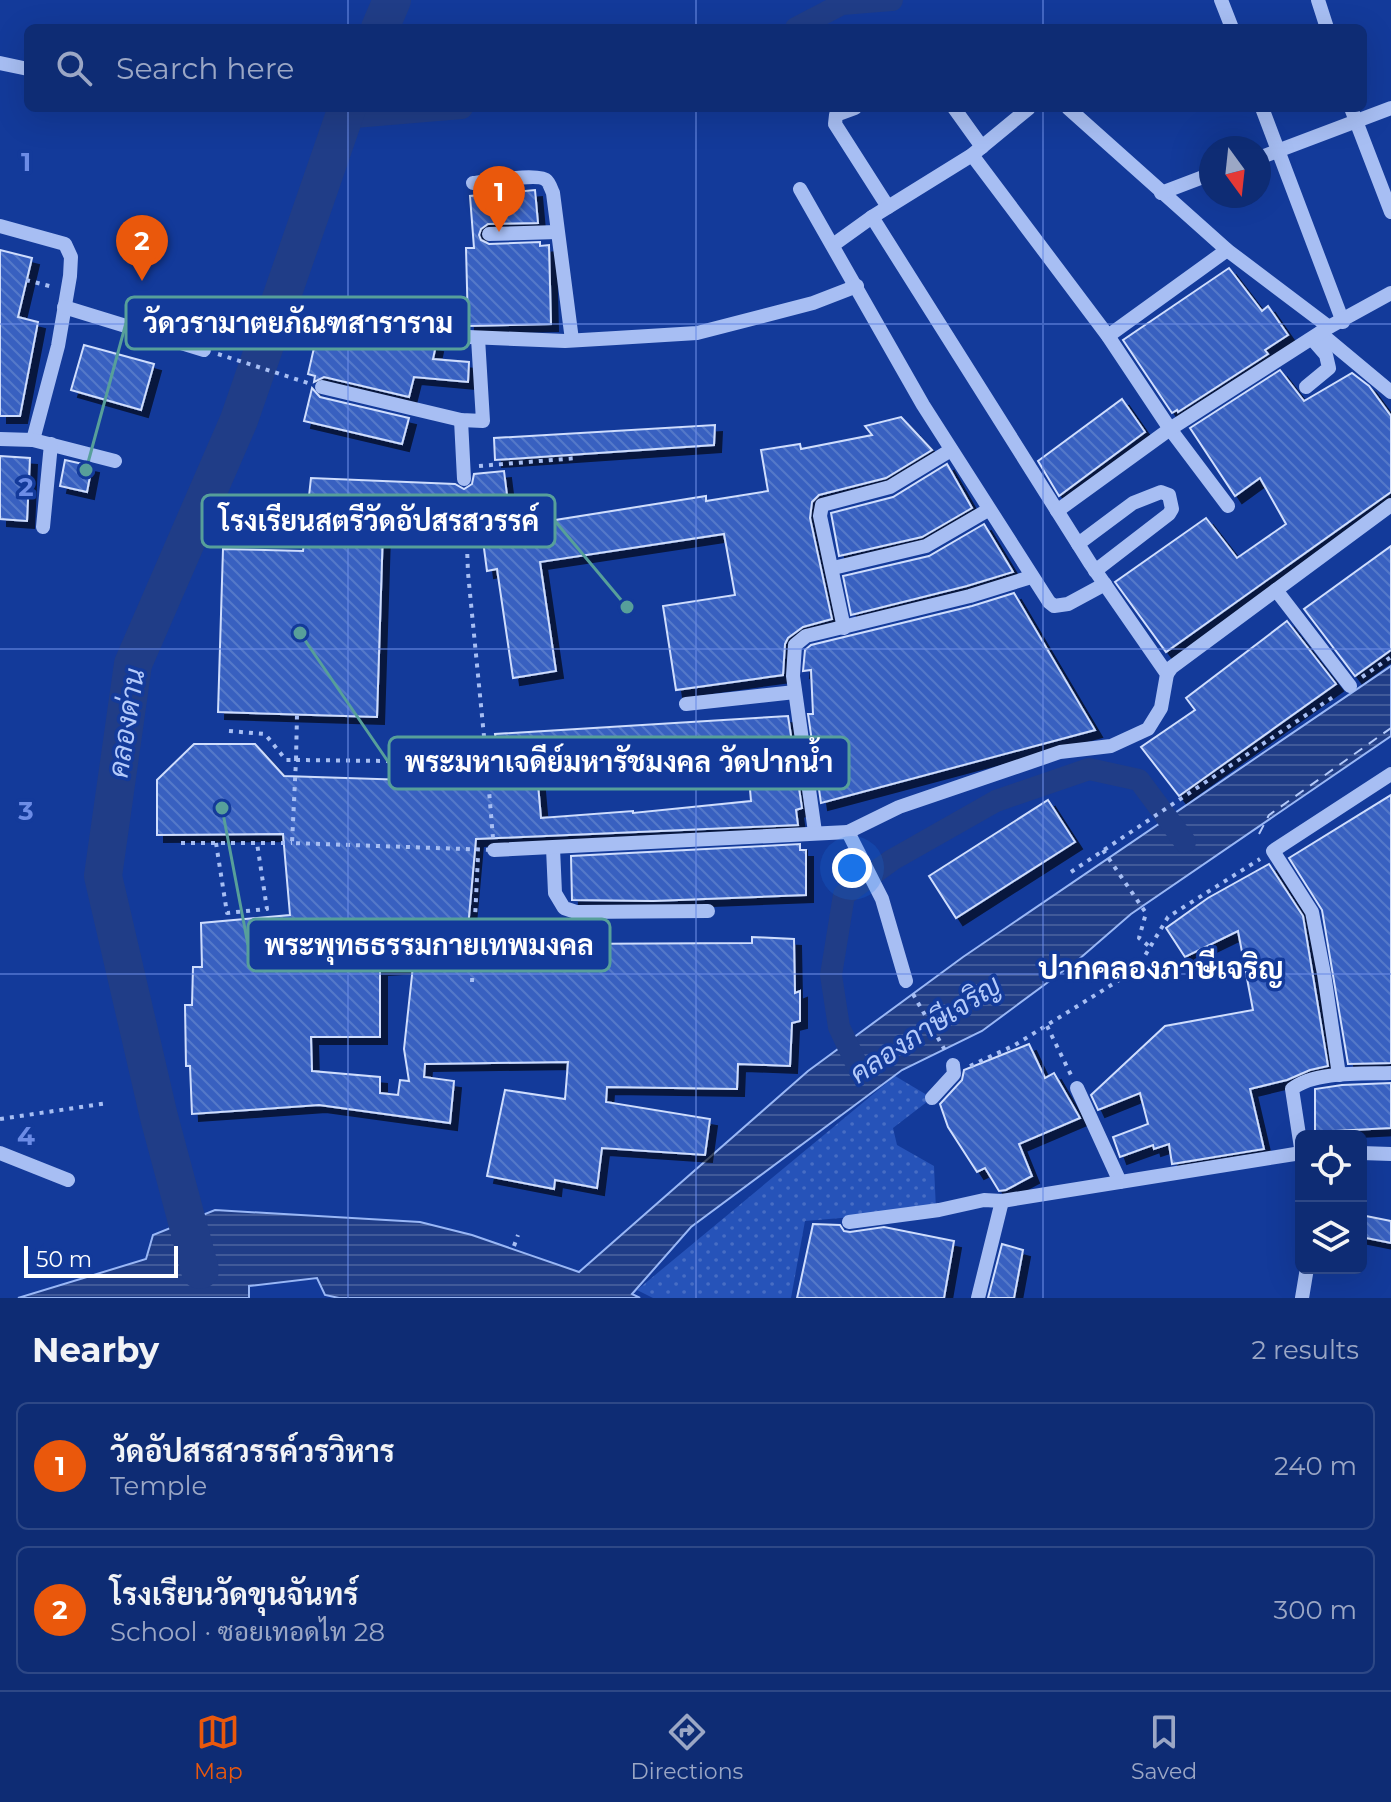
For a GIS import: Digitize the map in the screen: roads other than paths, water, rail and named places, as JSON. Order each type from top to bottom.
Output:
[{"type":"street","points":[[1221,0],[1230,24]]},
{"type":"street","points":[[1318,0],[1326,24]]},
{"type":"street","points":[[0,63],[24,68]]},
{"type":"street","points":[[1271,154],[1353,115],[1391,108]]},
{"type":"street","points":[[844,112],[836,115],[835,124],[888,207]]},
{"type":"street","points":[[956,112],[977,151],[1170,429],[1228,506]]},
{"type":"street","points":[[833,245],[977,151],[1024,112]]},
{"type":"street","points":[[1072,112],[1227,250],[1326,330],[1391,392]]},
{"type":"street","points":[[1263,112],[1278,151],[1326,330],[1329,368],[1306,387]]},
{"type":"street","points":[[1353,115],[1391,212]]},
{"type":"street","points":[[473,183],[543,177],[548,181],[553,193],[572,340]]},
{"type":"street","points":[[1161,193],[1199,179]]},
{"type":"street","points":[[800,189],[923,405],[1031,577],[1054,606],[1068,604],[1105,584]]},
{"type":"street","points":[[872,217],[1095,571],[1167,674]]},
{"type":"street","points":[[0,226],[65,244],[71,257],[58,346],[33,440]]},
{"type":"street","points":[[489,234],[557,232]]},
{"type":"street","points":[[1108,336],[1227,250]]},
{"type":"street","points":[[345,312],[406,329],[478,338],[572,340],[697,333],[813,303],[857,286]]},
{"type":"street","points":[[1057,511],[1170,429],[1326,330],[1391,293]]},
{"type":"street","points":[[64,307],[204,350]]},
{"type":"street","points":[[315,385],[461,420],[483,421],[478,338]]},
{"type":"street","points":[[461,420],[464,479]]},
{"type":"street","points":[[0,439],[33,440],[115,461]]},
{"type":"street","points":[[43,527],[51,444]]},
{"type":"street","points":[[844,628],[820,516],[822,505],[890,487],[951,450]]},
{"type":"street","points":[[1078,544],[1133,503],[1161,492],[1169,495],[1172,509],[1169,514],[1095,571]]},
{"type":"street","points":[[494,850],[848,832],[899,807],[1060,752],[1111,746],[1148,729],[1164,698],[1167,674],[1172,667],[1391,505]]},
{"type":"street","points":[[833,568],[926,546],[988,510]]},
{"type":"street","points":[[815,832],[795,692],[792,654],[795,645],[806,636],[970,596],[1031,577]]},
{"type":"street","points":[[1276,590],[1350,686]]},
{"type":"street","points":[[686,704],[795,692]]},
{"type":"street","points":[[1339,1075],[1312,912],[1273,851],[1391,774]]},
{"type":"street","points":[[848,832],[882,899],[906,981]]},
{"type":"street","points":[[553,848],[555,893],[564,908],[576,912],[708,911]]},
{"type":"street","points":[[932,1098],[953,1070]]},
{"type":"street","points":[[1298,1130],[1292,1089],[1298,1084],[1339,1075],[1391,1073]]},
{"type":"street","points":[[1077,1088],[1120,1182]]},
{"type":"street","points":[[849,1222],[939,1210],[984,1200],[1002,1201],[1295,1151]]},
{"type":"street","points":[[0,1153],[68,1180]]},
{"type":"street","points":[[1367,1153],[1391,1154]]},
{"type":"street","points":[[978,1298],[1002,1201]]},
{"type":"street","points":[[1302,1298],[1306,1274]]},
{"type":"water","name":"คลองภาษีเจริญ","points":[[1391,666],[1391,736],[1131,914],[1078,960],[982,1031],[902,1070],[691,1227],[632,1294],[640,1298],[339,1298],[325,1295],[317,1278],[249,1286],[249,1298],[18,1298],[146,1259],[153,1235],[215,1210],[420,1222],[472,1235],[579,1272],[808,1071],[963,957]]},
{"type":"waterway","name":"คลองด่าน","points":[[382,24],[392,0]]},
{"type":"waterway","points":[[804,24],[842,4],[892,0]]},
{"type":"waterway","name":"คลองด่าน","points":[[200,1270],[159,1117],[103,876],[133,664],[239,420],[346,112]]},
{"type":"waterway","points":[[343,118],[414,112]]},
{"type":"waterway","name":"คลองภาษีเจริญ","points":[[859,1069],[839,1027],[831,975],[844,895],[892,860],[996,801],[1089,769],[1139,780],[1185,842]]},
{"type":"place","name":"วัดอัปสรสวรรค์วรวิหาร","points":[[499,232]]},
{"type":"place","name":"โรงเรียนวัดขุนจันทร์","points":[[142,281]]},
{"type":"place","name":"วัดวรามาตยภัณฑสาราราม","points":[[86,470]]},
{"type":"place","name":"โรงเรียนสตรีวัดอัปสรสวรรค์","points":[[627,607]]},
{"type":"place","name":"พระมหาเจดีย์มหารัชมงคล วัดปากน้ำ","points":[[300,633]]},
{"type":"place","name":"พระพุทธธรรมกายเทพมงคล","points":[[222,808]]},
{"type":"district","name":"ปากคลองภาษีเจริญ","points":[[1161,968]]}]
